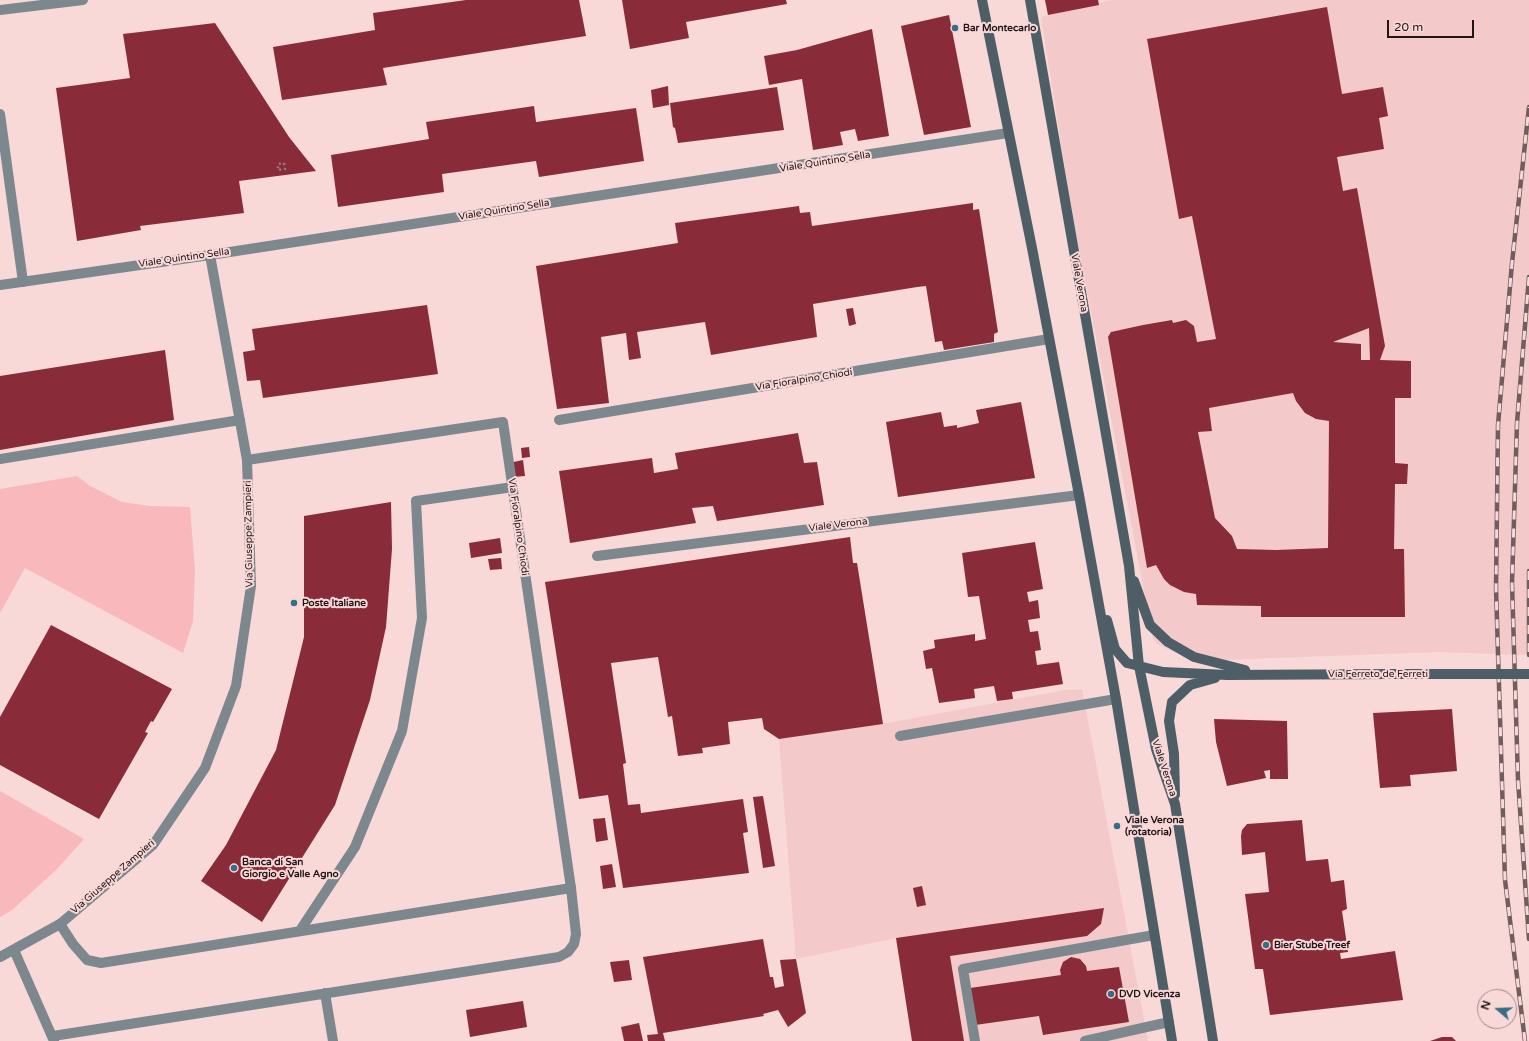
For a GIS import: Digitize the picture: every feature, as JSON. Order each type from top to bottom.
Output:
[{"type":"main road","points":[[982,0],[1079,494],[1116,699],[1172,1041]]},
{"type":"main road","name":"Viale Verona","points":[[1030,0],[1129,566],[1139,666],[1156,749],[1175,804],[1214,1041]]},
{"type":"main road","name":"Viale Verona","points":[[1129,566],[1150,625],[1168,642],[1194,657],[1259,674]]},
{"type":"main road","name":"Via Ferreto de Ferreti","points":[[1093,572],[1115,649],[1127,663],[1139,666],[1178,674],[1529,674]]},
{"type":"main road","name":"Via Ferreto de Ferreti","points":[[1175,804],[1174,754],[1169,721],[1172,702],[1190,685],[1227,675]]},
{"type":"street","points":[[0,10],[83,0]]},
{"type":"street","points":[[0,114],[23,282]]},
{"type":"street","name":"Viale Quintino Sella","points":[[0,285],[1008,133]]},
{"type":"street","name":"Via Giuseppe Zampieri","points":[[0,956],[14,950],[60,924],[153,845],[205,768],[236,686],[251,586],[247,460],[210,254]]},
{"type":"street","name":"Via Fioralpino Chiodi","points":[[559,420],[1049,340]]},
{"type":"street","points":[[0,459],[240,420]]},
{"type":"street","name":"Via Fioralpino Chiodi","points":[[54,1039],[325,993],[559,957],[568,952],[574,944],[576,934],[570,888],[503,422],[247,460]]},
{"type":"street","points":[[301,930],[355,847],[402,731],[422,618],[416,501],[513,487]]},
{"type":"street","name":"Viale Verona","points":[[597,556],[1079,494]]},
{"type":"street","points":[[900,736],[1116,699]]},
{"type":"street","points":[[60,924],[73,944],[87,960],[101,963],[570,888]]},
{"type":"street","points":[[975,1041],[963,969],[1154,935]]},
{"type":"street","points":[[14,950],[22,973],[54,1039]]},
{"type":"street","points":[[325,993],[333,1041]]},
{"type":"street","points":[[1085,1041],[1168,1022]]},
{"type":"shaded area","points":[[1112,0],[1529,0],[1529,653],[1524,655],[1438,652],[1194,661],[1157,644],[1153,638],[1072,212],[1041,17]]},
{"type":"shaded area","points":[[77,476],[90,486],[122,502],[150,506],[190,507],[195,570],[193,621],[183,653],[25,568],[0,613],[0,489]]},
{"type":"shaded area","points":[[1082,689],[1148,1041],[912,1041],[896,938],[796,959],[779,739],[882,724],[1065,690]]},
{"type":"shaded area","points":[[0,791],[84,839],[57,869],[12,910],[0,917]]},
{"type":"building","points":[[466,0],[579,0],[586,36],[383,68],[387,85],[282,100],[273,47],[375,30],[373,13]]},
{"type":"building","points":[[622,0],[786,0],[787,4],[686,22],[689,38],[630,49]]},
{"type":"building","points":[[1045,0],[1098,0],[1099,5],[1048,15]]},
{"type":"building","points":[[1327,7],[1342,94],[1383,87],[1388,116],[1379,118],[1384,149],[1337,157],[1343,191],[1357,188],[1385,346],[1380,360],[1411,361],[1411,398],[1395,398],[1395,463],[1408,464],[1407,484],[1395,484],[1394,549],[1404,549],[1405,617],[1261,617],[1261,606],[1197,605],[1196,594],[1184,592],[1170,585],[1164,579],[1156,565],[1147,568],[1108,337],[1111,332],[1143,325],[1172,320],[1173,323],[1186,320],[1194,326],[1197,342],[1216,339],[1192,216],[1179,219],[1147,39]],"holes":[[[1369,328],[1370,360],[1361,360],[1361,344],[1333,342]],[[1293,393],[1296,401],[1305,413],[1316,419],[1329,421],[1328,548],[1276,550],[1237,549],[1232,536],[1215,518],[1198,432],[1212,431],[1209,408]]]},
{"type":"building","points":[[949,15],[971,127],[924,135],[901,26]]},
{"type":"building","points":[[215,23],[289,137],[316,171],[239,181],[244,213],[140,226],[141,230],[77,241],[56,88],[130,78],[123,34]]},
{"type":"building","points":[[872,29],[889,136],[858,141],[855,129],[840,132],[843,145],[813,150],[802,79],[769,85],[764,56],[797,50]]},
{"type":"building","points":[[668,86],[669,105],[653,108],[651,90]]},
{"type":"building","points":[[777,87],[784,130],[678,143],[675,128],[673,127],[670,103]]},
{"type":"building","points":[[534,106],[536,122],[636,108],[644,161],[539,177],[536,161],[442,174],[444,192],[338,207],[331,155],[429,139],[426,122]]},
{"type":"building","points":[[973,203],[973,210],[979,209],[998,332],[994,334],[994,342],[944,350],[942,341],[935,342],[926,286],[917,287],[813,304],[817,337],[711,355],[705,322],[637,332],[641,358],[629,360],[626,333],[601,337],[609,403],[557,409],[536,266],[678,243],[675,223],[799,206],[800,213],[810,212],[812,226]]},
{"type":"building","points":[[427,305],[438,374],[263,398],[260,380],[247,381],[243,352],[255,350],[252,329]]},
{"type":"building","points":[[853,308],[856,324],[849,326],[846,309]]},
{"type":"building","points":[[165,350],[174,420],[0,450],[0,376]]},
{"type":"building","points":[[1021,402],[1035,478],[898,497],[886,422],[941,412],[944,427],[957,425],[957,428],[979,423],[976,410]]},
{"type":"building","points":[[798,433],[804,463],[817,462],[824,505],[717,521],[713,506],[692,508],[696,523],[570,543],[559,471],[652,458],[654,473],[678,469],[675,453]]},
{"type":"building","points":[[529,447],[530,457],[522,458],[521,448]]},
{"type":"building","points":[[523,460],[525,476],[513,477],[509,463]]},
{"type":"building","points":[[391,502],[392,549],[386,627],[370,700],[335,805],[262,922],[201,881],[226,845],[276,750],[304,637],[304,516]]},
{"type":"building","points":[[850,537],[853,563],[857,563],[883,724],[779,739],[764,729],[762,718],[728,722],[730,744],[702,748],[703,753],[678,756],[672,716],[668,717],[658,657],[611,663],[626,763],[623,764],[628,805],[640,804],[641,813],[743,799],[748,832],[743,833],[749,873],[623,888],[608,795],[579,799],[545,582]]},
{"type":"building","points":[[500,538],[502,553],[471,558],[469,543]]},
{"type":"building","points":[[1035,542],[1043,589],[1027,592],[1029,602],[1038,600],[1040,618],[1028,620],[1030,632],[1038,631],[1041,650],[1035,651],[1037,665],[1059,662],[1063,684],[1012,692],[1013,699],[997,701],[994,686],[974,689],[975,698],[939,703],[932,668],[926,669],[923,651],[935,648],[934,640],[975,634],[975,641],[986,639],[979,596],[968,597],[962,553]]},
{"type":"building","points":[[501,558],[502,569],[490,570],[488,559]]},
{"type":"building","points":[[51,625],[172,689],[153,722],[151,721],[145,732],[148,733],[99,819],[0,765],[0,717]]},
{"type":"building","points":[[1452,709],[1457,771],[1410,775],[1411,786],[1380,788],[1373,713]]},
{"type":"building","points":[[1214,719],[1287,721],[1288,779],[1270,779],[1270,770],[1264,771],[1266,778],[1227,786],[1216,742]]},
{"type":"building","points":[[763,796],[775,866],[763,868],[753,797]]},
{"type":"building","points":[[605,818],[608,840],[596,842],[593,819]]},
{"type":"building","points":[[1302,820],[1306,861],[1328,859],[1331,882],[1344,880],[1347,909],[1342,911],[1348,952],[1340,953],[1341,959],[1395,951],[1403,1000],[1270,1015],[1263,969],[1255,969],[1245,894],[1269,892],[1265,852],[1242,855],[1241,836],[1242,830],[1247,824]]},
{"type":"building","points":[[612,864],[616,887],[603,889],[600,866]]},
{"type":"building","points":[[922,886],[926,905],[917,907],[913,888]]},
{"type":"building","points":[[1104,908],[1101,924],[1087,936],[950,956],[964,1041],[912,1041],[896,938]]},
{"type":"building","points":[[763,939],[770,977],[773,977],[775,988],[784,986],[780,960],[796,959],[806,1013],[788,1027],[778,1010],[763,1014],[764,1016],[663,1033],[665,1041],[648,1041],[647,1035],[658,1034],[643,957]]},
{"type":"building","points":[[1071,957],[1080,959],[1086,966],[1087,971],[1119,967],[1129,1022],[1043,1035],[1039,1016],[975,1025],[970,988],[1061,975],[1060,970],[1063,962]]},
{"type":"building","points":[[629,960],[632,980],[614,982],[610,962]]},
{"type":"building","points":[[523,1001],[527,1027],[470,1037],[466,1010]]},
{"type":"building","points":[[639,1023],[643,1041],[624,1041],[621,1027]]},
{"type":"building","points":[[1442,1037],[1452,1037],[1456,1041],[1430,1041]]},
{"type":"railway","points":[[1525,1041],[1505,880],[1496,588],[1498,425],[1512,263],[1529,107]]},
{"type":"railway","points":[[1529,277],[1517,423],[1512,583],[1518,780],[1529,939]]},
{"type":"railway","points":[[1529,571],[1529,655]]},
{"type":"place","name":"Bar Montecarlo","points":[[955,28]]},
{"type":"place","name":"Poste Italiane","points":[[294,603]]},
{"type":"place","name":"Viale Verona (rotatoria)","points":[[1117,826]]},
{"type":"place","name":"Banca di San Giorgio e Valle Agno","points":[[234,868]]},
{"type":"place","name":"Bier Stube Treef","points":[[1266,945]]},
{"type":"place","name":"DVD Vicenza","points":[[1111,994]]}]
